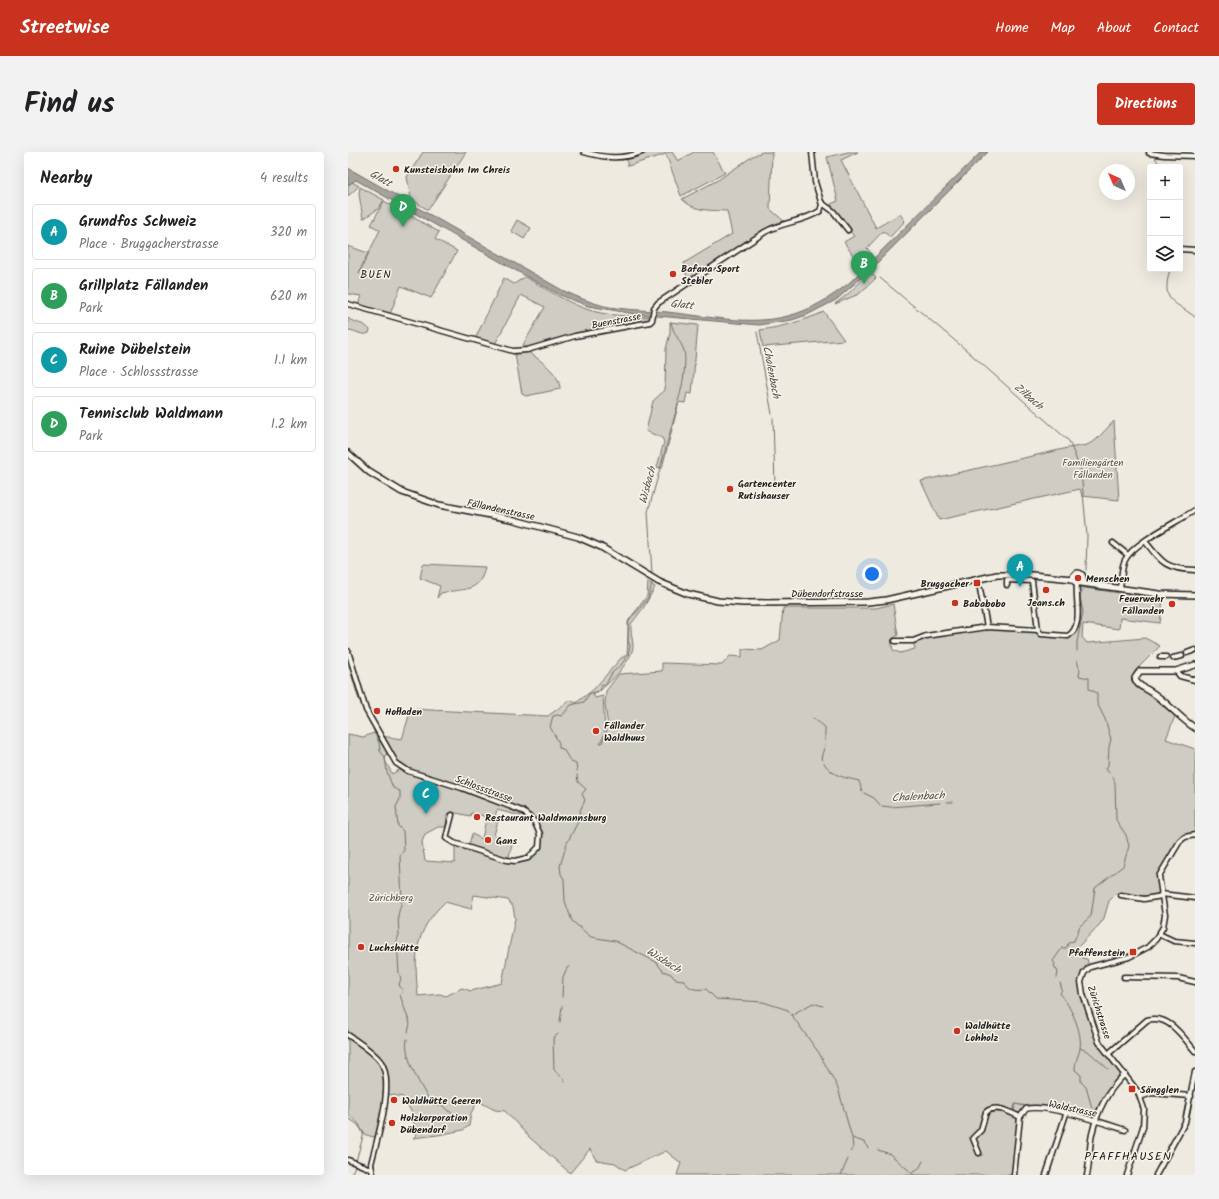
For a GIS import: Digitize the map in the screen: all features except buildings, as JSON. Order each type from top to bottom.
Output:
[{"type":"main road","name":"Fällandenstrasse","points":[[348,453],[369,472],[402,492],[439,505],[525,522],[578,537],[601,547],[654,579]]},
{"type":"main road","name":"Dübendorfstrasse","points":[[654,579],[688,594],[718,601],[743,603],[868,602],[886,600],[990,576],[1010,574],[1073,579],[1074,575],[1078,573],[1081,574],[1080,582],[1097,587],[1106,586],[1159,594],[1195,595]]},
{"type":"main road","points":[[1073,579],[1080,582]]},
{"type":"main road","points":[[1195,665],[1176,671],[1140,671],[1136,674],[1135,680],[1138,684],[1158,696],[1181,718],[1195,728]]},
{"type":"street","points":[[584,152],[612,158],[629,156],[642,152]]},
{"type":"street","points":[[812,152],[815,182],[822,203],[834,211],[848,230]]},
{"type":"street","points":[[1152,153],[1195,156]]},
{"type":"street","name":"Buenstrasse","points":[[348,304],[513,351],[527,350],[575,336],[650,322],[653,317],[654,309],[658,303],[769,230],[778,225],[803,219],[818,212],[822,207],[822,203]]},
{"type":"street","points":[[1183,249],[1195,250]]},
{"type":"street","points":[[1118,588],[1123,566],[1128,554],[1145,541],[1195,510]]},
{"type":"street","points":[[1145,541],[1159,561],[1179,569],[1195,570]]},
{"type":"street","points":[[1113,543],[1128,554]]},
{"type":"street","points":[[1007,585],[1007,580],[1032,581],[1038,630],[1041,634],[1062,637],[1068,636],[1075,630],[1080,582]]},
{"type":"street","points":[[980,590],[987,627]]},
{"type":"street","points":[[895,640],[913,641],[926,636],[987,627],[1038,630]]},
{"type":"street","points":[[1187,653],[1195,650]]},
{"type":"street","name":"Schlossstrasse","points":[[348,651],[366,710],[396,763],[408,771],[480,795],[526,814],[538,827],[541,841],[539,847],[528,858],[515,862],[454,843],[446,838],[452,815]]},
{"type":"street","points":[[1160,656],[1166,657]]},
{"type":"street","points":[[1173,658],[1182,656]]},
{"type":"street","points":[[1176,671],[1180,676],[1195,680]]},
{"type":"street","name":"Zürichstrasse","points":[[1127,1175],[1143,1127],[1144,1109],[1140,1097],[1125,1074],[1099,1042],[1082,987],[1083,976],[1088,968],[1115,962],[1152,944],[1159,934],[1165,915],[1158,880],[1161,872],[1181,839],[1187,836],[1195,835]]},
{"type":"street","points":[[1121,895],[1144,899],[1162,895],[1195,898]]},
{"type":"street","points":[[1159,934],[1174,941],[1195,943]]},
{"type":"street","points":[[1124,976],[1178,978],[1195,982]]},
{"type":"street","points":[[1108,1054],[1151,1018],[1167,1021],[1195,1051]]},
{"type":"street","points":[[348,1035],[376,1056],[384,1067],[386,1076],[387,1094],[371,1169],[373,1175]]},
{"type":"street","points":[[1156,1175],[1182,1129],[1191,1096],[1195,1072]]},
{"type":"street","points":[[1087,1175],[1092,1134],[1104,1101],[1125,1074]]},
{"type":"street","points":[[1140,1097],[1152,1094],[1191,1096]]},
{"type":"street","name":"Waldstrasse","points":[[1020,1117],[1024,1111],[1030,1108],[1097,1120],[1124,1130]]},
{"type":"street","points":[[979,1153],[973,1138],[981,1130],[986,1112],[993,1109],[1000,1109],[1020,1117],[1014,1175]]},
{"type":"street","points":[[1046,1175],[1066,1114]]},
{"type":"street","points":[[348,1160],[371,1169]]},
{"type":"green space","points":[[423,152],[466,152],[428,210],[411,199],[407,177]]},
{"type":"green space","points":[[645,152],[672,152],[678,161],[694,152],[713,152],[725,173],[681,196],[666,154],[628,166],[626,159]]},
{"type":"green space","points":[[762,152],[772,152],[770,209],[785,222],[773,226],[688,282],[684,263],[732,234],[727,211],[697,208],[682,199],[718,180],[753,156]]},
{"type":"green space","points":[[848,152],[858,152],[841,160],[876,228],[900,214],[905,221],[890,237],[883,231],[867,248],[872,254],[865,258],[862,257],[861,252],[854,257],[844,242],[854,236],[842,222],[831,204],[838,201],[827,157]]},
{"type":"green space","points":[[352,182],[359,186],[348,196],[348,185]]},
{"type":"green space","points":[[360,187],[384,200],[378,209],[363,219],[359,194]]},
{"type":"green space","points":[[384,201],[439,232],[435,239],[457,251],[431,298],[401,286],[390,314],[358,305],[361,296],[348,294],[348,246],[368,253],[359,273],[380,230],[371,225]]},
{"type":"green space","points":[[517,220],[531,228],[524,239],[511,231]]},
{"type":"green space","points":[[870,272],[876,278],[859,294],[835,304],[849,293]]},
{"type":"green space","points":[[525,277],[562,298],[586,309],[609,314],[651,317],[651,320],[554,340],[528,349],[520,350],[545,307],[521,295],[495,344],[475,339],[504,278],[514,284]]},
{"type":"green space","points":[[824,312],[844,340],[763,347],[760,330],[792,323]]},
{"type":"green space","points":[[348,318],[368,327],[370,330],[369,333],[361,334],[348,330]]},
{"type":"green space","points":[[670,322],[698,325],[692,394],[687,393],[685,403],[679,402],[662,468],[657,467],[664,442],[662,438],[646,431],[653,401],[665,390],[666,349],[670,333]]},
{"type":"green space","points":[[528,352],[553,372],[557,378],[560,389],[526,396],[522,394],[515,354]]},
{"type":"green space","name":"Familiengärten Fällanden","points":[[1114,421],[1119,500],[1082,496],[1080,489],[939,520],[921,481],[1087,445],[1096,440]]},
{"type":"green space","points":[[423,564],[485,567],[483,576],[474,586],[463,590],[441,593],[437,598],[440,586],[420,578]]},
{"type":"green space","name":"Zürichberg","points":[[648,582],[655,587],[644,607],[631,624],[633,646],[629,659],[605,686],[593,694],[595,698],[603,696],[605,733],[600,744],[602,743],[608,727],[605,704],[606,691],[619,674],[662,671],[662,663],[722,665],[730,656],[742,657],[742,649],[762,650],[780,640],[783,608],[876,608],[893,604],[898,635],[891,640],[893,650],[900,653],[915,649],[913,641],[927,636],[959,629],[991,627],[1023,628],[1038,630],[1041,634],[1068,636],[1075,627],[1077,620],[1077,587],[1163,599],[1160,623],[1120,618],[1119,629],[1083,624],[1082,637],[1087,643],[1145,638],[1160,646],[1135,671],[1131,680],[1175,716],[1166,739],[1195,749],[1195,835],[1187,836],[1181,839],[1161,872],[1159,880],[1162,896],[1144,899],[1121,895],[1118,892],[1109,901],[1104,918],[1100,924],[1077,948],[1082,958],[1087,959],[1088,962],[1079,980],[1081,994],[1089,1012],[1095,1035],[1100,1046],[1123,1074],[1114,1083],[1096,1114],[1089,1116],[1018,1104],[1024,1106],[1026,1109],[1019,1116],[1014,1175],[677,1175],[681,1163],[666,1151],[625,1170],[615,1163],[596,1160],[590,1149],[570,1173],[529,1137],[505,1111],[495,1110],[478,1101],[471,1113],[469,1126],[463,1130],[413,1138],[416,1135],[412,1113],[403,1097],[387,1094],[377,1138],[363,1134],[359,1124],[348,1114],[348,734],[363,737],[374,733],[387,751],[385,760],[392,774],[399,770],[407,772],[478,795],[521,813],[521,816],[497,810],[494,819],[498,821],[494,835],[513,841],[508,860],[524,860],[536,851],[541,840],[539,829],[532,819],[517,808],[503,801],[419,774],[405,768],[393,758],[381,736],[402,739],[411,709],[548,716],[570,700],[576,703],[594,689],[621,658],[627,655],[629,620],[647,596]],"holes":[[[456,813],[470,816],[471,813],[484,816],[486,819],[482,839],[472,834],[468,847],[455,844],[455,863],[425,861],[422,842],[425,834],[438,827],[446,827],[447,814]],[[474,895],[508,900],[513,907],[515,918],[502,983],[471,991],[462,988],[446,996],[440,994],[418,996],[416,969],[418,945],[427,923],[445,902],[471,909]],[[1016,1104],[1013,1114],[1000,1109],[989,1110],[985,1116],[981,1129],[976,1134],[980,1129],[985,1112],[996,1106],[1013,1112]]]},
{"type":"shaded area","name":"Glatt","points":[[981,152],[988,152],[869,271],[836,300],[807,315],[792,320],[759,325],[635,314],[588,306],[560,295],[356,180],[348,185],[348,168],[562,290],[593,303],[619,308],[728,319],[759,320],[788,316],[805,310],[820,303],[849,283]]},
{"type":"waterway","points":[[1154,156],[1159,164]]},
{"type":"waterway","points":[[1169,272],[1167,288],[1170,299],[1195,317]]},
{"type":"waterway","name":"Zilbach","points":[[880,278],[965,349],[1069,441],[1081,471],[1087,536],[1086,570]]},
{"type":"waterway","name":"Wisbach","points":[[671,322],[683,348],[685,359],[684,374],[678,401]]},
{"type":"waterway","name":"Chalenbach","points":[[757,332],[772,414]]},
{"type":"waterway","name":"Wisbach","points":[[652,573],[648,512],[678,404]]},
{"type":"waterway","name":"Chalenbach","points":[[773,418],[775,486]]},
{"type":"waterway","name":"Wisbach","points":[[577,771],[576,764],[571,762],[563,749],[559,748],[559,743],[550,727],[553,716],[562,716],[571,705],[584,702],[589,694],[601,690],[601,685],[606,684],[612,673],[621,665],[628,655],[630,646],[628,641],[628,622],[648,598],[652,583]]},
{"type":"waterway","name":"Zilbach","points":[[1077,651],[1077,642],[1083,612],[1080,597],[1083,589]]},
{"type":"waterway","name":"Zilbach","points":[[1077,661],[1080,670],[1079,676],[1089,678],[1089,689],[1097,693],[1097,703],[1105,719],[1111,739],[1108,765],[1106,769],[1109,773]]},
{"type":"waterway","points":[[349,666],[358,697],[371,725]]},
{"type":"waterway","name":"Chalenbach","points":[[813,718],[825,727],[825,741]]},
{"type":"waterway","points":[[373,729],[379,743],[380,751],[385,757],[387,772],[393,788],[400,791],[400,799],[396,807],[398,826],[403,831],[404,850],[400,856],[402,901],[398,915],[399,935],[397,940],[399,974],[401,978],[399,985],[403,991],[400,995],[410,1024],[408,1032]]},
{"type":"waterway","name":"Chalenbach","points":[[823,760],[821,758],[825,745]]},
{"type":"waterway","name":"Chalenbach","points":[[824,763],[827,768],[835,774],[859,781],[862,791]]},
{"type":"waterway","name":"Wisbach","points":[[577,775],[578,782],[586,789],[582,794],[585,800],[580,811],[581,816],[567,843],[560,866],[561,874],[564,879],[565,901],[572,921],[591,937],[615,941],[656,962],[663,971],[671,974],[675,979],[684,980],[691,988],[706,989],[716,999],[763,1002],[788,1010],[819,1053],[838,1088],[852,1138],[864,1142],[868,1148]]},
{"type":"waterway","name":"Zilbach","points":[[1057,978],[1058,972],[1053,961],[1062,948],[1066,948],[1069,942],[1074,941],[1080,926],[1091,916],[1095,888],[1123,866],[1129,846],[1126,835],[1116,820],[1115,783],[1113,777]]},
{"type":"waterway","name":"Chalenbach","points":[[864,793],[874,798],[881,806],[891,807],[940,803]]},
{"type":"waterway","name":"Chalenbach","points":[[947,802],[953,802]]},
{"type":"waterway","points":[[562,997],[563,977],[567,968],[570,966]]},
{"type":"waterway","name":"Zilbach","points":[[1060,983],[1062,990],[1060,993],[1072,1012],[1080,1034],[1080,1049],[1075,1070],[1081,1075],[1081,1082],[1086,1087],[1092,1108]]},
{"type":"waterway","points":[[791,1015],[813,1003],[823,1006]]},
{"type":"waterway","points":[[560,1022],[562,1006]]},
{"type":"waterway","points":[[558,1034],[553,1038],[554,1070],[563,1078],[565,1082]]},
{"type":"waterway","points":[[407,1039],[408,1055],[414,1073],[432,1104],[442,1105],[466,1123]]},
{"type":"waterway","points":[[1080,1048],[1089,1052],[1108,1069]]},
{"type":"waterway","points":[[348,1118],[357,1124],[364,1133],[356,1161]]},
{"type":"waterway","points":[[851,1152],[853,1148],[852,1139]]},
{"type":"waterway","name":"Wisbach","points":[[878,1150],[890,1154],[914,1175]]},
{"type":"waterway","points":[[841,1175],[848,1159]]},
{"type":"waterway","points":[[913,1172],[919,1169],[923,1161]]},
{"type":"waterway","points":[[351,1175],[355,1166]]},
{"type":"place","name":"Kunsteisbahn Im Chreis","points":[[396,169]]},
{"type":"place","name":"Tennisclub Waldmann","points":[[403,227]]},
{"type":"place","name":"Bafana Sport Stebler","points":[[673,274]]},
{"type":"place","name":"Grillplatz Fällanden","points":[[864,284]]},
{"type":"place","name":"Gartencenter Rutishauser","points":[[730,489]]},
{"type":"place","name":"Menschen","points":[[1078,578]]},
{"type":"place","name":"Bruggacher","points":[[977,583]]},
{"type":"place","name":"Grundfos Schweiz","points":[[1020,587]]},
{"type":"place","name":"Jeans.ch","points":[[1046,590]]},
{"type":"place","name":"Bababobo","points":[[955,603]]},
{"type":"place","name":"Feuerwehr Fällanden","points":[[1172,604]]},
{"type":"place","name":"Hofladen","points":[[377,711]]},
{"type":"place","name":"Fällander Waldhuus","points":[[596,731]]},
{"type":"place","name":"Ruine Dübelstein","points":[[426,814]]},
{"type":"place","name":"Restaurant Waldmannsburg","points":[[477,817]]},
{"type":"place","name":"Gans","points":[[488,840]]},
{"type":"place","name":"Luchshütte","points":[[361,947]]},
{"type":"place","name":"Pfaffenstein","points":[[1133,952]]},
{"type":"place","name":"Waldhütte Lohholz","points":[[957,1031]]},
{"type":"place","name":"Sängglen","points":[[1132,1089]]},
{"type":"place","name":"Waldhütte Geeren","points":[[394,1100]]},
{"type":"place","name":"Holzkorporation Dübendorf","points":[[392,1123]]},
{"type":"district","name":"BUEN","points":[[376,274]]},
{"type":"district","name":"PFAFFHAUSEN","points":[[1128,1156]]}]
